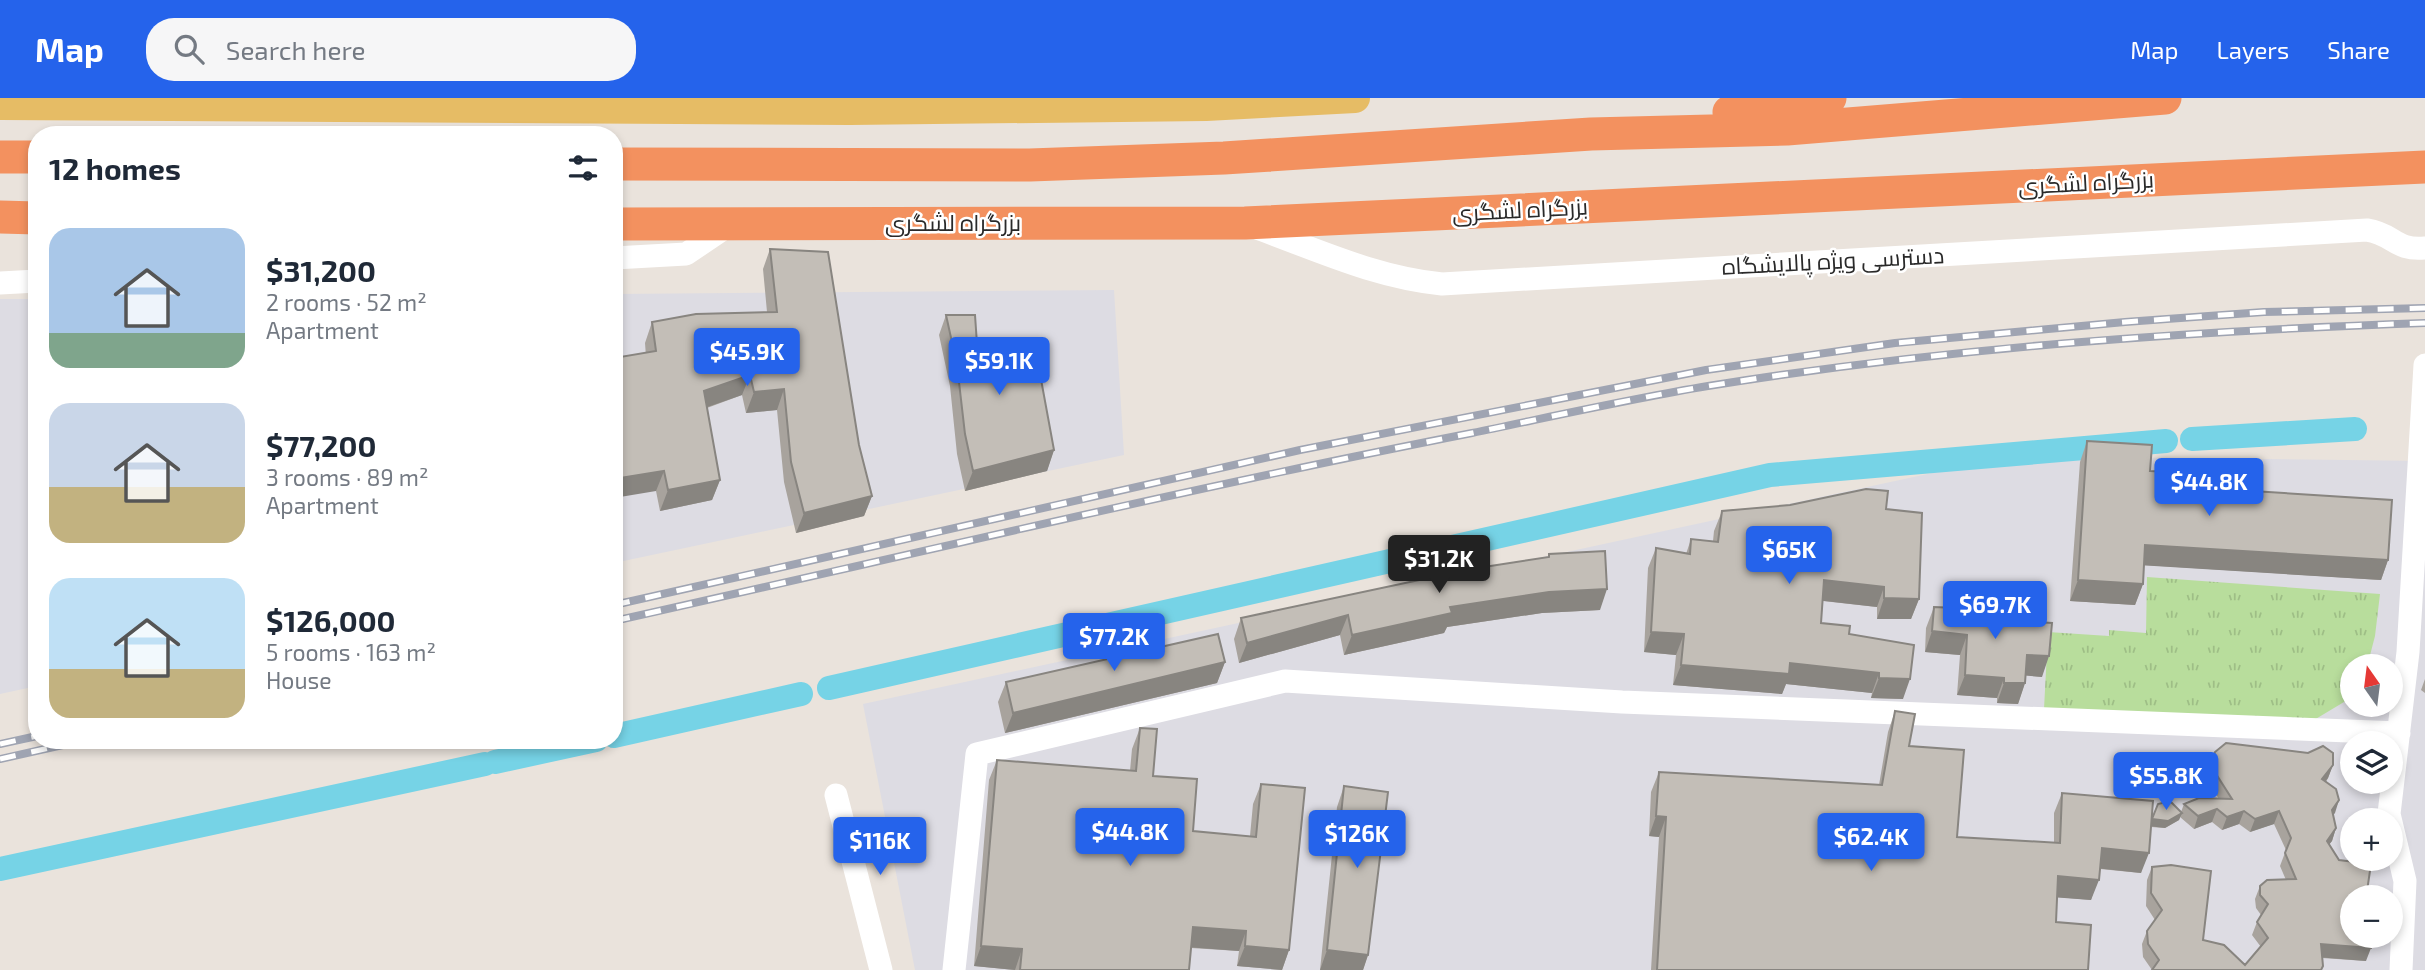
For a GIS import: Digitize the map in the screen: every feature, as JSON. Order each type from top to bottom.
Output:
[{"type":"highway","points":[[1591,134],[1830,98]]},
{"type":"highway","points":[[623,164],[1030,165],[1224,158],[1591,134],[1787,129],[2165,98]]},
{"type":"highway","points":[[0,156],[28,157]]},
{"type":"highway","name":"بزرگراه لشگری","points":[[623,224],[1245,223],[2425,167]]},
{"type":"highway","points":[[0,217],[28,218]]},
{"type":"main road","points":[[0,105],[128,102],[864,110],[1355,98]]},
{"type":"street","name":"دسترسی ویژه پالایشگاه","points":[[1245,223],[1355,266],[1400,279],[1442,284],[2367,230],[2384,233],[2406,248],[2425,248]]},
{"type":"street","points":[[623,258],[686,254],[729,225]]},
{"type":"street","points":[[0,283],[28,281]]},
{"type":"street","points":[[2399,731],[2417,636],[2425,365]]},
{"type":"street","points":[[954,970],[977,754],[1285,681],[1622,702],[2349,731]]},
{"type":"street","points":[[2391,794],[2389,814],[2405,881],[2401,970]]},
{"type":"street","points":[[836,795],[881,970]]},
{"type":"shaded area","points":[[1114,290],[1124,455],[623,561],[623,294]]},
{"type":"shaded area","points":[[0,299],[28,299],[28,688],[0,694]]},
{"type":"shaded area","points":[[2011,456],[2425,461],[2425,970],[915,970],[863,704]]},
{"type":"green space","points":[[2147,577],[2380,594],[2370,654],[2340,654],[2340,704],[2314,720],[2044,709],[2048,632],[2109,636],[2109,630],[2146,633]]},
{"type":"building","points":[[770,249],[828,252],[859,445],[872,496],[804,513],[791,462],[784,389],[754,392],[750,375],[704,391],[720,480],[668,490],[664,471],[623,478],[623,356],[656,351],[652,322],[696,314],[777,312]]},
{"type":"building","points":[[946,315],[975,315],[977,344],[1032,341],[1054,450],[973,471],[965,434],[957,365]]},
{"type":"building","points":[[2087,441],[2152,445],[2150,471],[2175,472],[2174,486],[2392,500],[2388,560],[2145,545],[2143,584],[2078,580]]},
{"type":"building","points":[[1866,489],[1888,491],[1886,509],[1922,513],[1919,599],[1884,598],[1884,587],[1824,580],[1821,623],[1850,626],[1849,634],[1914,645],[1910,679],[1879,678],[1879,673],[1790,663],[1789,674],[1681,665],[1684,634],[1651,632],[1656,548],[1690,554],[1691,539],[1718,542],[1722,511],[1790,505]]},
{"type":"building","points":[[1605,551],[1607,589],[1549,592],[1450,607],[1452,613],[1352,635],[1348,615],[1247,643],[1241,618],[1471,569],[1549,557],[1549,554]]},
{"type":"building","points":[[1934,607],[2002,610],[2001,620],[2052,623],[2049,656],[2027,655],[2025,683],[2004,683],[2004,678],[1965,675],[1967,635],[1932,631]]},
{"type":"building","points":[[1218,634],[1225,662],[1013,713],[1006,682]]},
{"type":"building","points":[[1895,711],[1915,714],[1909,746],[1964,750],[1957,837],[2060,843],[2062,793],[2153,801],[2149,853],[2102,848],[2099,880],[2058,876],[2056,922],[2091,925],[2088,970],[1657,970],[1666,817],[1656,816],[1659,772],[1882,785]]},
{"type":"building","points":[[1140,728],[1157,729],[1153,776],[1197,779],[1193,831],[1256,837],[1261,784],[1305,788],[1289,950],[1245,946],[1246,931],[1193,927],[1189,970],[1020,970],[1022,949],[981,946],[997,760],[1136,771]]},
{"type":"building","points":[[2226,743],[2308,753],[2323,746],[2333,753],[2333,765],[2322,779],[2336,789],[2339,800],[2332,810],[2336,828],[2327,841],[2340,860],[2340,871],[2370,871],[2368,885],[2340,885],[2340,946],[2321,944],[2321,970],[2152,970],[2159,960],[2148,944],[2147,931],[2162,910],[2151,893],[2152,867],[2171,865],[2211,871],[2203,940],[2224,945],[2245,965],[2268,938],[2257,922],[2268,904],[2260,895],[2260,886],[2267,880],[2296,879],[2285,853],[2291,838],[2279,811],[2255,819],[2244,811],[2227,817],[2217,809],[2198,816],[2184,804],[2199,798],[2232,799],[2211,766],[2215,752]]},
{"type":"building","points":[[1344,786],[1388,792],[1368,955],[1327,950]]},
{"type":"building","points":[[2170,801],[2182,813],[2168,821],[2152,819],[2158,804]]},
{"type":"waterway","points":[[2192,439],[2355,429]]},
{"type":"waterway","points":[[829,688],[1770,475],[2166,441]]},
{"type":"waterway","points":[[623,734],[801,694]]},
{"type":"waterway","points":[[495,762],[555,749]]},
{"type":"waterway","points":[[0,869],[485,764]]},
{"type":"railway","points":[[623,603],[1300,450],[1706,370],[1895,343],[2125,322],[2264,312],[2425,308]]},
{"type":"railway","points":[[623,619],[1257,477],[1708,386],[1886,361],[2065,343],[2425,323]]},
{"type":"railway","points":[[0,744],[28,738]]},
{"type":"railway","points":[[0,759],[45,749]]}]
